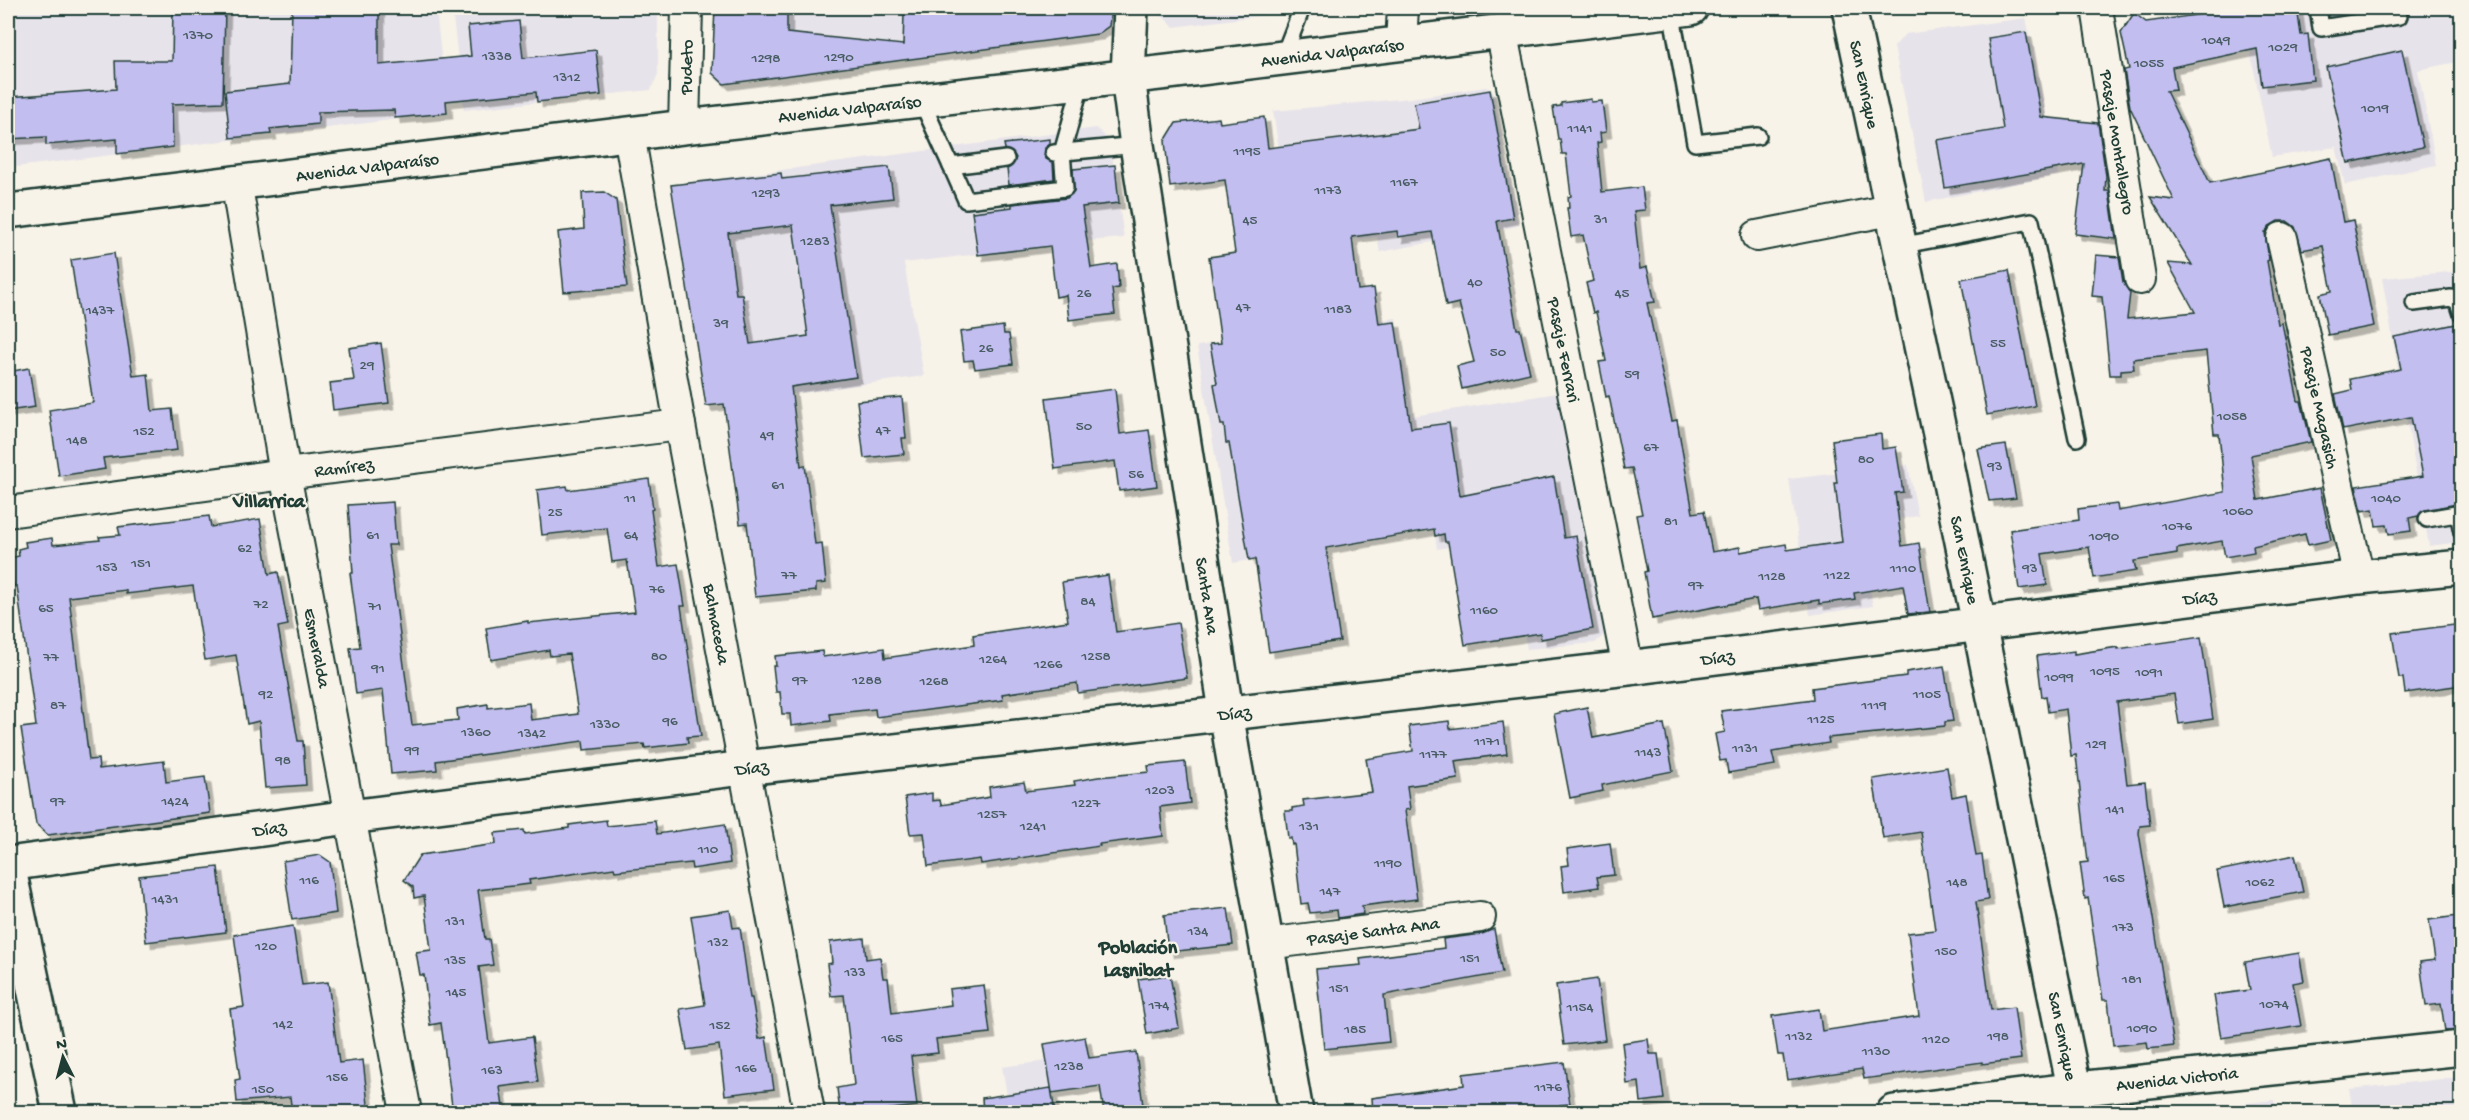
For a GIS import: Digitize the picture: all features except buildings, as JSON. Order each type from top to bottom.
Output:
[{"type":"street","name":"Pudeto","points":[[684,127],[687,8]]},
{"type":"street","name":"Santa Ana","points":[[1131,8],[1128,76],[1137,145],[1226,713],[1296,1113]]},
{"type":"street","points":[[1401,43],[1403,8]]},
{"type":"street","name":"San Enrique","points":[[1849,8],[1979,624],[2076,1101]]},
{"type":"street","name":"Pasaje Montallegro","points":[[2097,8],[2140,279]]},
{"type":"street","name":"Avenida Valparaíso","points":[[8,211],[684,127],[1681,9]]},
{"type":"street","name":"Pasaje Ferrari","points":[[1501,30],[1628,668]]},
{"type":"street","name":"Balmaceda","points":[[629,134],[680,425],[809,1113]]},
{"type":"street","name":"Esmeralda","points":[[236,182],[285,474],[406,1113]]},
{"type":"street","points":[[1757,236],[1891,210]]},
{"type":"street","name":"Pasaje Magasich","points":[[2282,238],[2359,577]]},
{"type":"street","name":"Ramírez","points":[[8,512],[285,474],[680,425]]},
{"type":"street","name":"Díaz","points":[[8,865],[349,817],[744,768],[1628,668],[2359,577],[2462,567]]},
{"type":"street","points":[[8,865],[60,1113]]},
{"type":"street","name":"Pasaje Santa Ana","points":[[1266,944],[1480,917]]},
{"type":"street","name":"Avenida Victoria","points":[[1894,1113],[2076,1101],[2462,1047]]},
{"type":"lane","points":[[1283,57],[1302,8]]},
{"type":"lane","points":[[2318,8],[2321,28],[2400,16]]},
{"type":"lane","points":[[1681,9],[1695,143],[1758,136]]},
{"type":"lane","points":[[921,100],[966,200],[1065,188],[1057,153],[1082,81]]},
{"type":"lane","points":[[1057,153],[1137,145]]},
{"type":"lane","points":[[951,166],[1006,159]]},
{"type":"lane","points":[[1899,246],[2031,220],[2077,438]]},
{"type":"lane","points":[[2414,303],[2451,298],[2458,302],[2462,314]]},
{"type":"lane","points":[[2427,519],[2460,513],[2462,532]]},
{"type":"shaded area","points":[[8,8],[436,8],[447,113],[8,168]]},
{"type":"shaded area","points":[[594,8],[594,14],[658,12],[658,74],[651,90],[464,110],[452,9]]},
{"type":"shaded area","points":[[715,8],[1111,8],[1109,26],[1098,34],[724,84],[712,73]]},
{"type":"shaded area","points":[[1160,8],[1319,8],[1174,27],[1160,14]]},
{"type":"shaded area","points":[[2241,8],[2461,8],[2461,61],[2418,70],[2436,165],[2345,185],[2336,147],[2272,157]]},
{"type":"shaded area","points":[[2026,18],[2058,175],[1926,202],[1894,47],[1905,34]]},
{"type":"shaded area","points":[[1486,87],[1493,92],[1518,226],[1380,252],[1377,237],[1294,247],[1273,111],[1411,98]]},
{"type":"shaded area","points":[[1096,128],[1110,141],[1124,238],[904,263],[924,376],[706,406],[672,190],[676,184]]},
{"type":"shaded area","points":[[2461,271],[2461,542],[2429,546],[2382,278]]},
{"type":"shaded area","points":[[1396,318],[1413,416],[1557,393],[1605,634],[1595,643],[1527,649],[1505,538],[1437,549],[1434,529],[1233,563],[1197,346]]},
{"type":"shaded area","points":[[1908,465],[1918,516],[1857,525],[1873,606],[1810,615],[1789,479]]},
{"type":"shaded area","points":[[1046,1061],[1056,1112],[1010,1112],[1002,1067]]},
{"type":"shaded area","points":[[2461,1077],[2461,1112],[2353,1112],[2349,1089]]},
{"type":"shaded area","points":[[2274,1100],[2277,1112],[2165,1112]]},
{"type":"district","name":"Villarrica","points":[[269,500]]},
{"type":"district","name":"Población Lasnibat","points":[[1138,958]]}]
